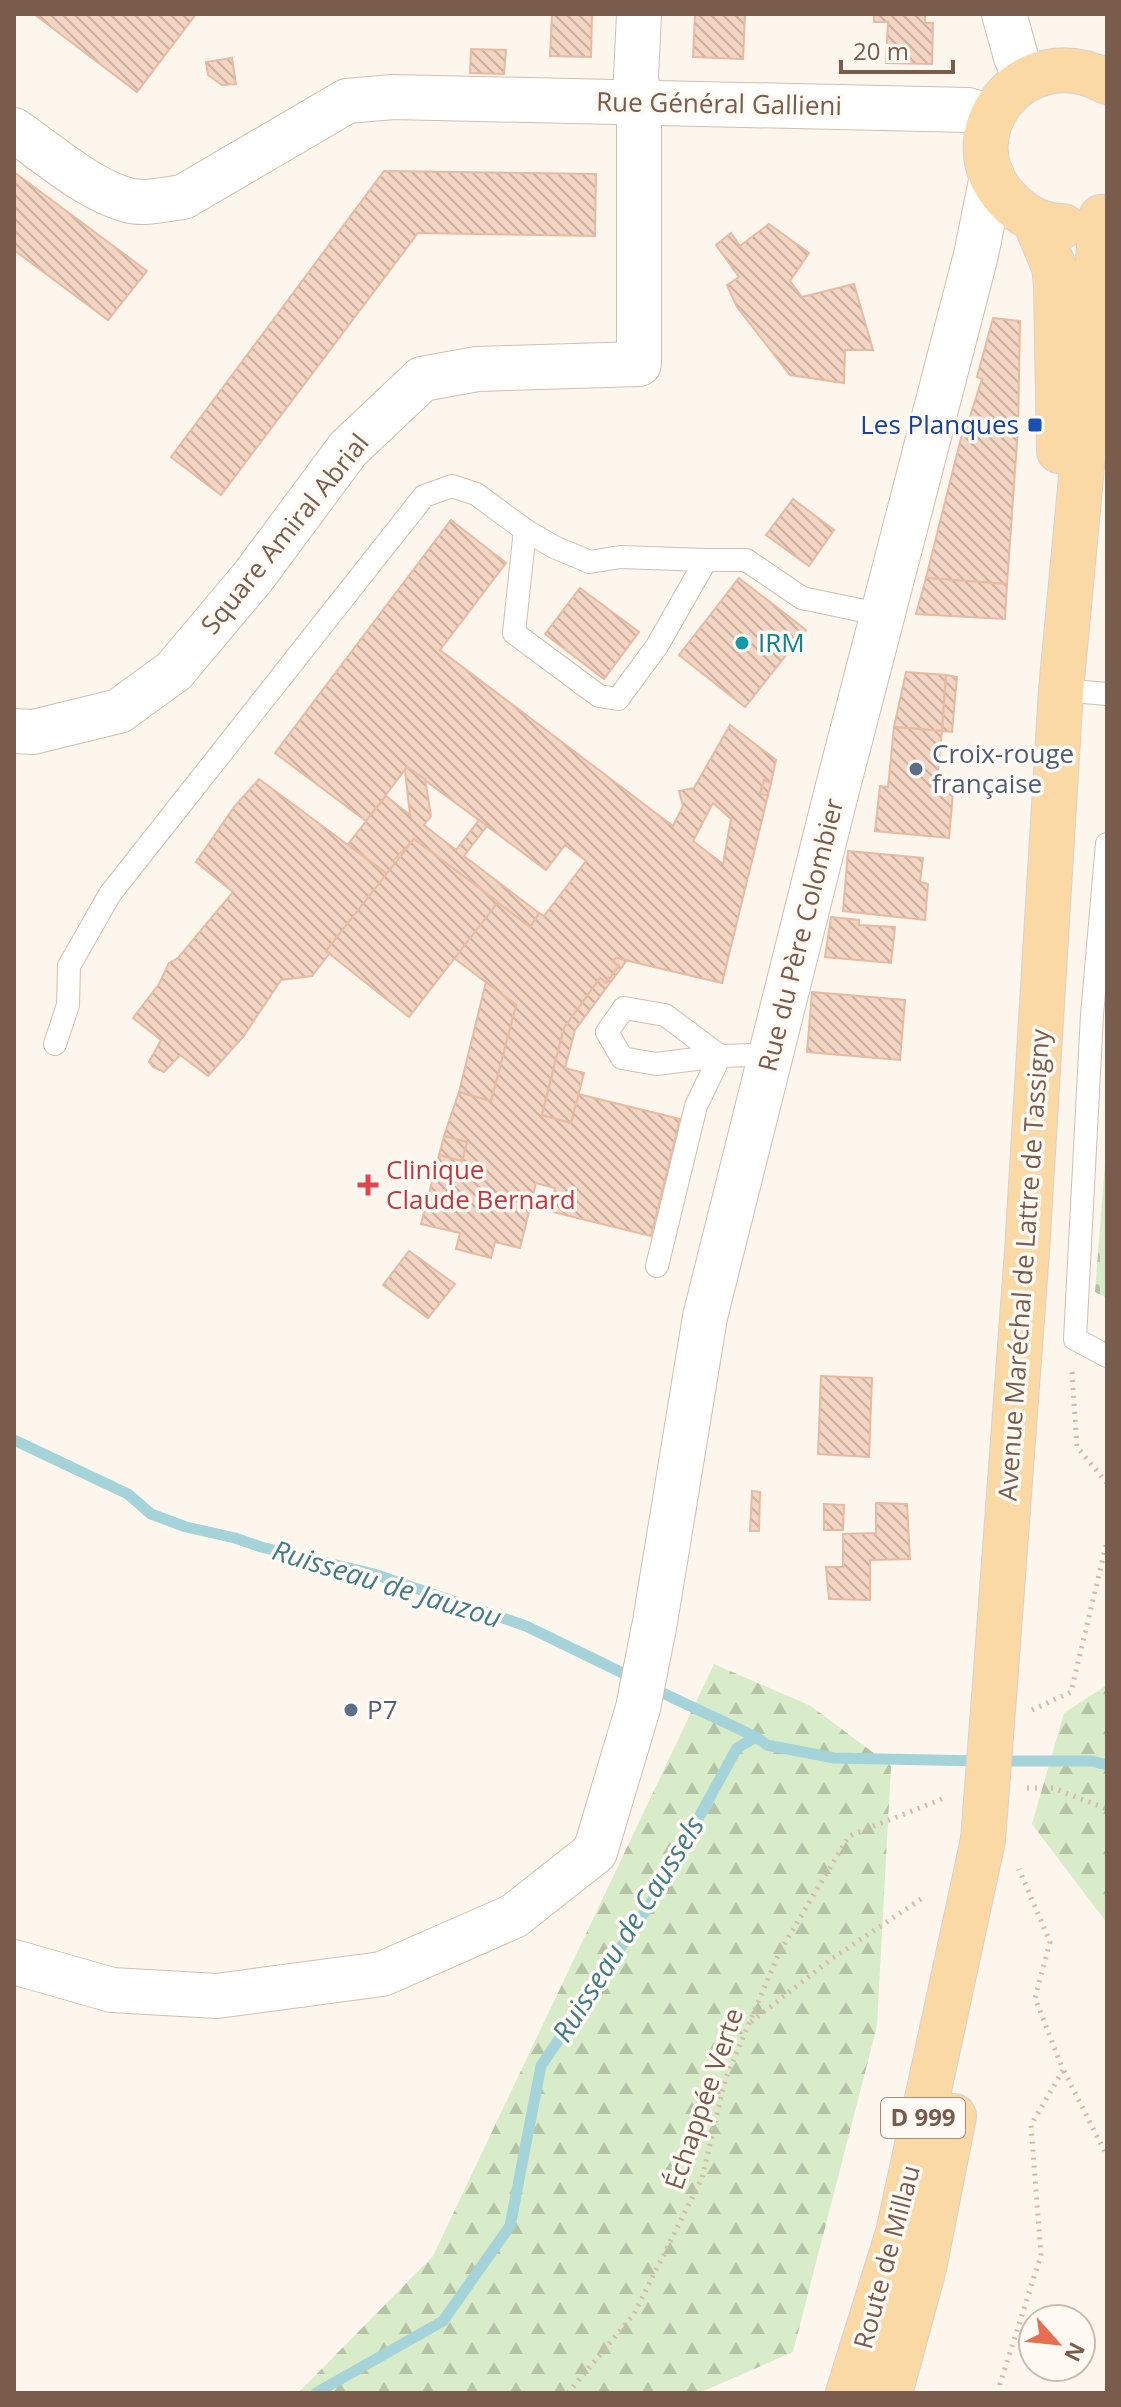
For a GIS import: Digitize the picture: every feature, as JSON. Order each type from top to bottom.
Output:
[{"type":"main road","points":[[992,117],[1006,95],[1037,75],[1071,69],[1102,74]]},
{"type":"main road","name":"Avenue Maréchal de Lattre de Tassigny","points":[[992,117],[987,136],[987,157],[1054,267],[1061,690]]},
{"type":"main road","points":[[1014,202],[1057,226],[1080,225],[1104,215]]},
{"type":"main road","name":"Avenue Maréchal de Lattre de Tassigny","points":[[1000,1852],[995,1684],[1027,1251],[1061,690],[1104,215]]},
{"type":"main road","points":[[890,2393],[924,2268],[1000,1852]]},
{"type":"main road","name":"Route de Millau","points":[[848,2393],[898,2233],[1000,1852]]},
{"type":"street","points":[[639,14],[636,77],[639,102]]},
{"type":"street","points":[[1004,17],[1037,75]]},
{"type":"street","name":"Rue Général Gallieni","points":[[14,130],[90,183],[128,201],[153,201],[183,197],[347,101],[393,97],[968,110],[992,117]]},
{"type":"street","name":"Square Amiral Abrial","points":[[14,731],[33,732],[119,711],[174,671],[253,577],[348,449],[422,379],[477,369],[639,364],[639,102]]},
{"type":"street","name":"Rue du Père Colombier","points":[[14,1962],[112,1990],[217,1996],[382,1974],[514,1916],[595,1852],[638,1708],[705,1317],[770,1059],[976,255],[1014,202]]},
{"type":"lane","points":[[55,1044],[68,1005],[69,966],[110,894],[424,496],[452,486],[476,494],[525,530],[554,547],[590,562],[620,557],[746,560],[802,598],[883,615]]},
{"type":"lane","points":[[525,530],[514,633],[599,696],[618,699],[657,646],[706,560]]},
{"type":"lane","points":[[1061,690],[1107,694]]},
{"type":"lane","points":[[1107,844],[1092,1015],[1075,1339],[1107,1356]]},
{"type":"lane","points":[[657,1266],[696,1106],[720,1056],[754,1055],[770,1059]]},
{"type":"path","points":[[1075,1339],[1071,1382],[1077,1447],[1107,1483]]},
{"type":"path","points":[[1030,1711],[1071,1692],[1107,1541]]},
{"type":"path","points":[[1025,1788],[1053,1788],[1107,1809]]},
{"type":"path","name":"Échappée Verte","points":[[568,2393],[634,2314],[702,2178],[725,2080],[779,1953],[849,1836],[956,1793]]},
{"type":"path","points":[[1000,1852],[1050,1942],[1035,1998],[1063,2070],[1107,2156]]},
{"type":"path","points":[[750,2022],[830,1960],[924,1897]]},
{"type":"path","points":[[1000,2393],[1000,2384],[1041,2255],[1031,2125],[1063,2070]]},
{"type":"green space","points":[[1107,1137],[1107,1298],[1095,1292]]},
{"type":"green space","points":[[714,1664],[811,1706],[891,1766],[877,2026],[793,2352],[699,2393],[298,2393],[433,2256]]},
{"type":"green space","points":[[1107,1685],[1107,1923],[1032,1824],[1064,1713]]},
{"type":"building","points":[[34,14],[196,14],[137,92]]},
{"type":"building","points":[[552,14],[592,14],[591,57],[550,56]]},
{"type":"building","points":[[695,14],[745,14],[743,59],[693,57]]},
{"type":"building","points":[[874,14],[925,14],[925,23],[933,23],[932,64],[886,63],[888,22],[874,22]]},
{"type":"building","points":[[471,49],[506,50],[504,74],[470,73]]},
{"type":"building","points":[[232,58],[236,84],[222,85],[208,75],[206,62]]},
{"type":"building","points":[[384,171],[596,174],[595,236],[418,233],[221,495],[171,457]]},
{"type":"building","points":[[14,172],[147,271],[108,320],[14,250]]},
{"type":"building","points":[[769,224],[809,253],[790,281],[802,297],[854,284],[873,350],[845,350],[844,383],[790,375],[737,307],[727,285],[739,277],[716,245],[731,233],[740,246]]},
{"type":"building","points":[[993,318],[1020,321],[1018,428],[968,423],[982,379],[977,377]]},
{"type":"building","points":[[965,422],[1018,428],[1007,584],[926,578]]},
{"type":"building","points":[[793,499],[834,530],[809,566],[766,535]]},
{"type":"building","points":[[451,520],[506,563],[440,650],[673,826],[683,806],[679,791],[694,788],[730,725],[776,760],[771,783],[764,780],[760,794],[768,795],[722,983],[616,958],[613,961],[619,966],[606,983],[600,978],[564,1028],[542,1115],[571,1123],[578,1094],[680,1119],[651,1236],[549,1211],[555,1188],[536,1183],[520,1248],[495,1242],[491,1258],[456,1249],[460,1233],[421,1224],[439,1155],[462,1161],[467,1142],[444,1136],[459,1092],[491,1101],[516,1005],[454,958],[498,902],[530,927],[539,913],[544,916],[586,861],[565,845],[546,870],[407,767],[366,821],[275,753]],"holes":[[[713,803],[731,819],[723,864],[693,841]]]},
{"type":"building","name":"IRM","points":[[739,578],[806,630],[745,707],[679,655]]},
{"type":"building","points":[[926,578],[1007,584],[1005,619],[916,614]]},
{"type":"building","points":[[580,588],[639,632],[604,679],[545,634]]},
{"type":"building","points":[[906,672],[946,675],[942,731],[894,727]]},
{"type":"building","points":[[946,675],[957,677],[952,732],[942,731]]},
{"type":"building","points":[[894,727],[942,731],[936,792],[953,793],[949,838],[875,831],[880,786],[888,787]]},
{"type":"building","points":[[407,767],[425,779],[431,816],[424,825],[456,850],[479,820],[487,826],[464,856],[539,913],[530,927],[414,839],[393,861],[396,863],[387,874],[348,844],[386,796],[410,815]]},
{"type":"building","points":[[259,779],[387,874],[326,951],[329,954],[312,976],[281,980],[243,1037],[208,1076],[180,1055],[164,1072],[149,1062],[161,1040],[133,1018],[159,984],[169,963],[178,958],[233,892],[196,862],[234,807]]},
{"type":"building","points":[[764,780],[771,783],[768,795],[760,794]]},
{"type":"building","points":[[414,839],[498,902],[409,1017],[326,951]]},
{"type":"building","points":[[848,851],[923,858],[920,882],[928,884],[925,920],[843,911]]},
{"type":"building","points":[[831,917],[859,920],[859,925],[895,927],[891,963],[825,957]]},
{"type":"building","points":[[616,958],[627,960],[575,1030],[565,1068],[584,1073],[571,1123],[542,1115],[564,1028],[600,978],[606,983],[619,966],[613,961]]},
{"type":"building","points":[[486,982],[516,1005],[491,1101],[459,1092]]},
{"type":"building","points":[[812,992],[905,1000],[900,1060],[807,1052]]},
{"type":"building","points":[[444,1136],[467,1142],[462,1161],[439,1155]]},
{"type":"building","points":[[409,1251],[455,1284],[428,1318],[383,1285]]},
{"type":"building","points":[[821,1376],[872,1378],[869,1457],[818,1454]]},
{"type":"building","points":[[752,1491],[760,1492],[759,1531],[750,1531]]},
{"type":"building","points":[[876,1503],[907,1504],[910,1559],[870,1560],[870,1600],[829,1599],[826,1567],[843,1567],[843,1534],[876,1533]]},
{"type":"building","points":[[824,1504],[844,1505],[843,1530],[824,1530]]},
{"type":"waterway","name":"Ruisseau de Jauzou","points":[[14,1440],[128,1494],[151,1514],[186,1527],[374,1574],[526,1626],[633,1678]]},
{"type":"waterway","name":"Ruisseau de Caussels","points":[[652,1688],[767,1745],[834,1758],[980,1761]]},
{"type":"waterway","name":"Ruisseau de Caussels","points":[[316,2393],[443,2321],[510,2226],[541,2066],[656,1895],[737,1748],[756,1737]]},
{"type":"waterway","name":"Ruisseau de Caussels","points":[[997,1761],[1092,1761],[1107,1765]]},
{"type":"place","name":"Les Planques","points":[[1035,425]]},
{"type":"place","name":"IRM","points":[[742,643]]},
{"type":"place","name":"Croix-rouge française","points":[[916,769]]},
{"type":"place","name":"Clinique Claude Bernard","points":[[368,1185]]},
{"type":"place","name":"P7","points":[[351,1710]]}]
